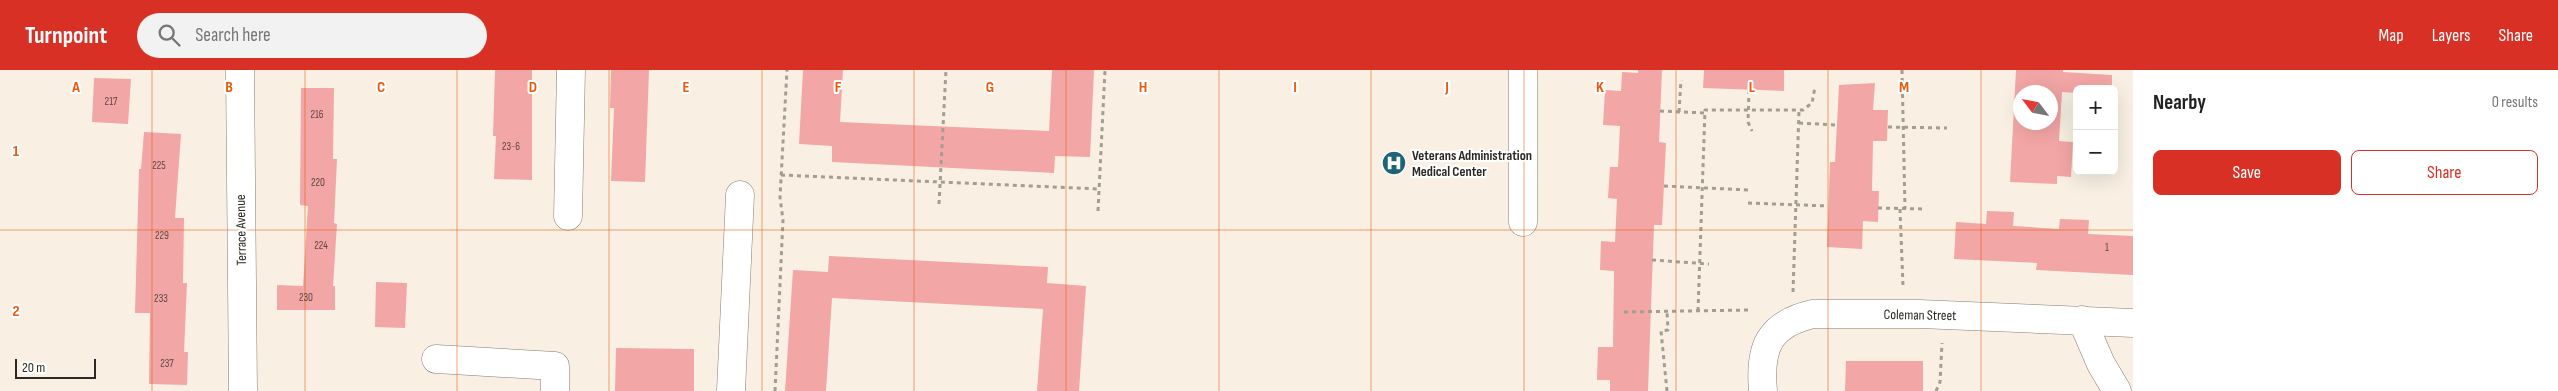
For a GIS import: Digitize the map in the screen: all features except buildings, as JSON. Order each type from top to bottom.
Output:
[{"type":"street","name":"Terrace Avenue","points":[[240,70],[243,391]]},
{"type":"street","points":[[568,216],[571,70]]},
{"type":"street","points":[[1523,70],[1523,222]]},
{"type":"street","points":[[731,391],[740,195]]},
{"type":"street","name":"Coleman Street","points":[[1763,391],[1763,357],[1770,340],[1780,327],[1796,318],[1813,314],[1932,314],[2133,323]]},
{"type":"street","points":[[2082,320],[2101,364],[2117,391]]},
{"type":"street","points":[[436,359],[555,366],[555,391]]},
{"type":"path","points":[[775,391],[783,220],[780,197],[787,70]]},
{"type":"path","points":[[939,204],[946,70]]},
{"type":"path","points":[[1098,211],[1105,70]]},
{"type":"path","points":[[1902,70],[1904,290],[1932,314],[1940,382],[1936,391]]},
{"type":"path","points":[[1679,112],[1681,80]]},
{"type":"path","points":[[1698,311],[1705,110],[1800,110],[1812,103],[1815,87]]},
{"type":"path","points":[[1749,90],[1748,122],[1752,131]]},
{"type":"path","points":[[1796,318],[1793,299],[1800,110]]},
{"type":"path","points":[[1660,111],[1705,113]]},
{"type":"path","points":[[1799,123],[1837,125]]},
{"type":"path","points":[[1888,127],[1947,128]]},
{"type":"path","points":[[781,175],[1099,189]]},
{"type":"path","points":[[1664,186],[1749,190]]},
{"type":"path","points":[[1748,203],[1828,206]]},
{"type":"path","points":[[1878,208],[1924,210]]},
{"type":"path","points":[[1652,260],[1709,264]]},
{"type":"path","points":[[1624,312],[1750,310]]},
{"type":"path","points":[[1667,312],[1668,330],[1661,331],[1667,391]]},
{"type":"place","name":"Veterans Administration Medical Center","points":[[1394,163]]}]
